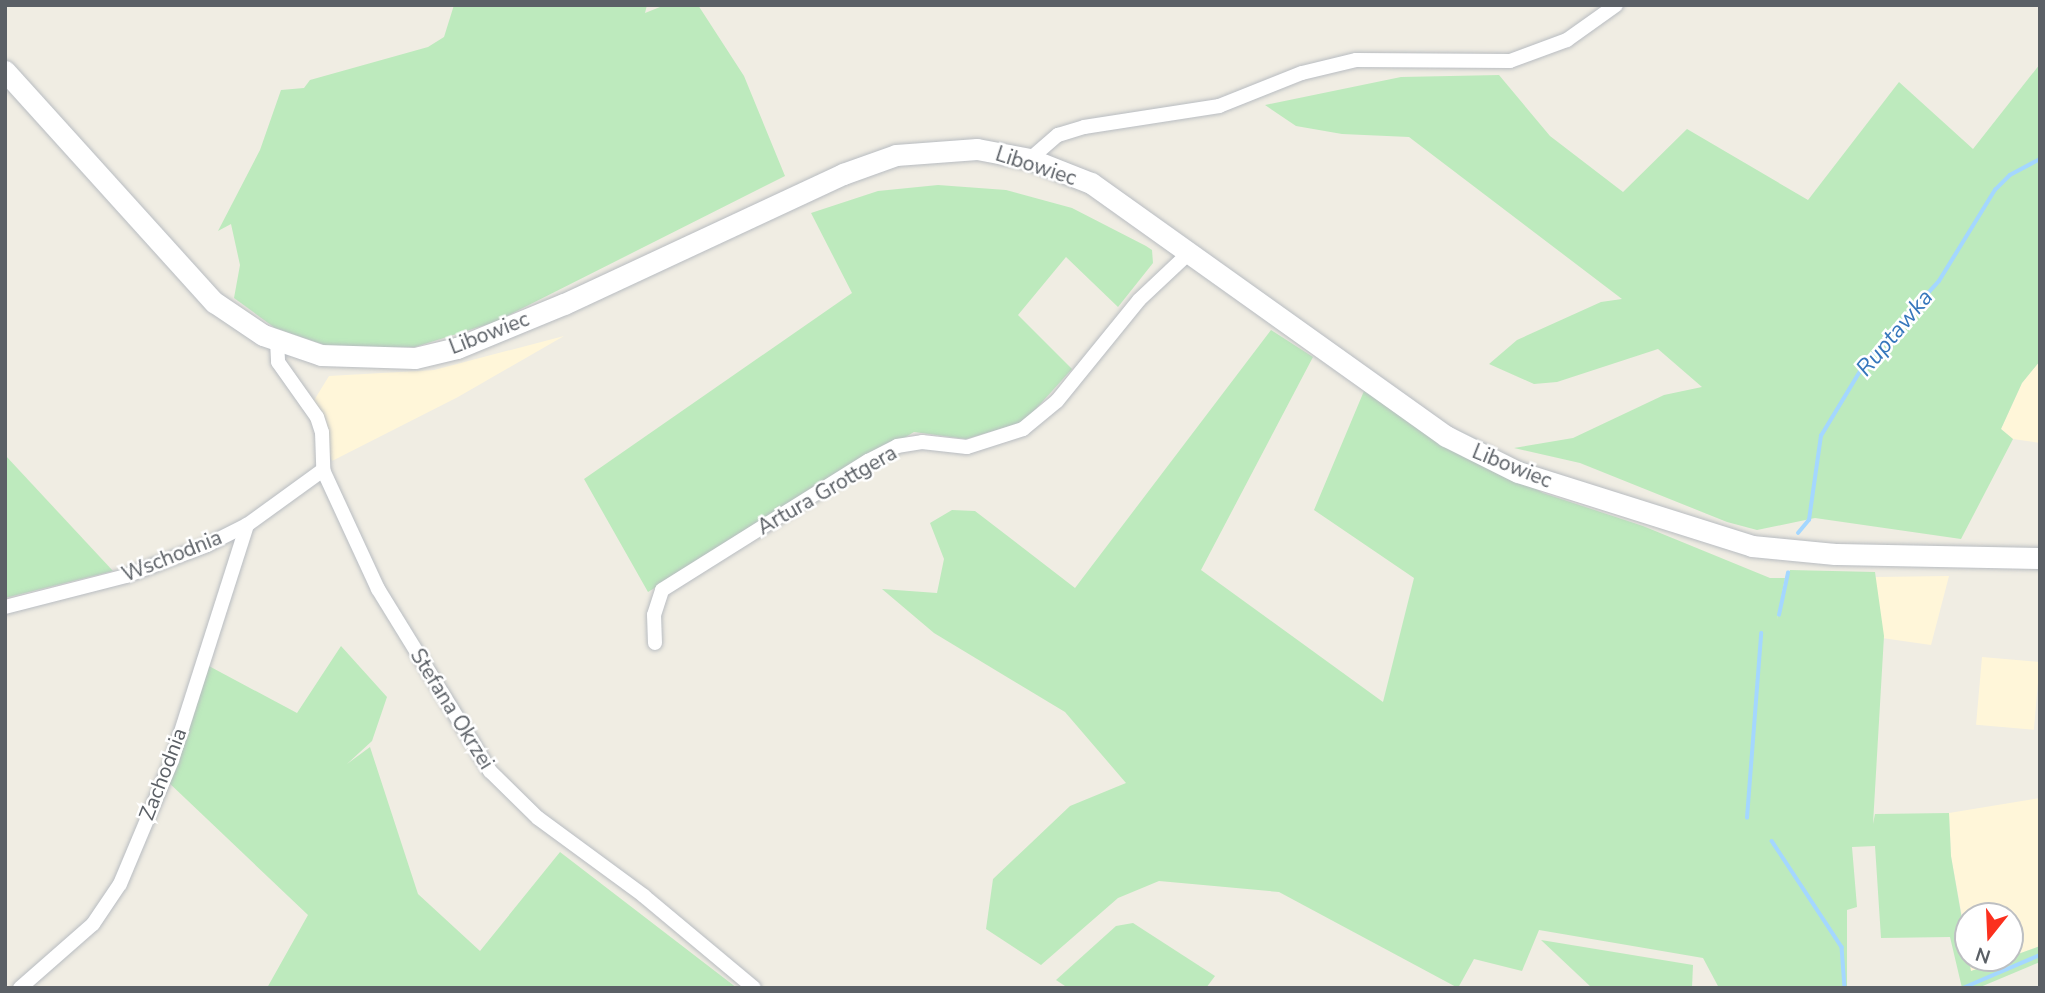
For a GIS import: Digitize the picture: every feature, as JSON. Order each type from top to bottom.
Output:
[{"type":"street","points":[[1030,159],[1058,135],[1084,127],[1219,106],[1302,73],[1356,60],[1510,61],[1567,40],[1615,5]]},
{"type":"street","name":"Libowiec","points":[[5,71],[214,302],[277,341],[321,355],[368,359],[415,358],[457,348],[564,304],[844,174],[896,155],[954,147],[1030,159],[1091,183],[1191,251],[1446,436],[1518,472],[1752,546],[1835,554],[2040,558]]},
{"type":"street","name":"Artura Grottgera","points":[[655,643],[654,615],[662,590],[868,461],[897,446],[922,442],[967,447],[1023,429],[1057,401],[1139,300],[1191,251]]},
{"type":"street","name":"Stefana Okrzei","points":[[277,341],[278,362],[323,432],[323,470],[378,589],[490,771],[538,818],[644,896],[754,988]]},
{"type":"street","name":"Wschodnia","points":[[5,607],[125,576],[247,525],[323,470]]},
{"type":"street","name":"Zachodnia","points":[[20,988],[93,924],[120,884],[172,760],[247,525]]},
{"type":"shaded area","points":[[564,336],[458,397],[332,461],[313,402],[329,376],[434,370]]},
{"type":"shaded area","points":[[2040,361],[2040,443],[2013,439],[2001,429],[2022,383]]},
{"type":"shaded area","points":[[1949,576],[1931,645],[1882,638],[1875,577]]},
{"type":"shaded area","points":[[1982,657],[2040,662],[2034,730],[1976,725]]},
{"type":"shaded area","points":[[2040,798],[2040,946],[2024,952],[2024,902],[1959,902],[1951,856],[1949,813]]},
{"type":"green space","points":[[454,5],[647,5],[645,13],[665,5],[698,5],[744,76],[785,176],[495,322],[415,347],[336,349],[275,328],[234,298],[240,265],[231,224],[218,231],[260,150],[281,90],[304,88],[310,80],[428,47],[444,37]]},
{"type":"green space","points":[[2040,64],[2040,361],[2022,383],[2001,429],[2013,439],[1961,539],[1815,518],[1757,530],[1727,522],[1580,463],[1514,448],[1573,438],[1664,395],[1702,387],[1658,349],[1557,382],[1534,384],[1489,364],[1517,340],[1601,302],[1622,299],[1409,137],[1342,134],[1296,126],[1265,105],[1401,77],[1499,75],[1550,136],[1623,192],[1687,129],[1808,200],[1899,82],[1973,149]]},
{"type":"green space","points":[[938,185],[1006,190],[1072,208],[1152,250],[1153,263],[1118,307],[1066,257],[1018,315],[1072,369],[1024,422],[966,439],[914,432],[648,592],[584,479],[852,293],[811,213],[878,191]]},
{"type":"green space","points":[[1271,330],[1313,357],[1201,570],[1383,702],[1414,578],[1314,510],[1364,391],[1543,493],[1643,526],[1770,578],[1785,578],[1777,619],[1790,570],[1875,572],[1884,636],[1873,824],[1875,814],[1949,813],[1951,856],[1959,902],[1954,902],[1954,954],[1950,937],[1881,938],[1875,846],[1852,847],[1857,907],[1847,910],[1847,988],[1719,988],[1703,958],[1539,930],[1522,971],[1474,959],[1458,988],[1279,892],[1159,881],[1118,898],[1041,965],[986,929],[993,879],[1070,806],[1126,783],[1065,712],[934,633],[882,589],[937,593],[944,559],[930,523],[952,510],[975,511],[1075,588]]},
{"type":"green space","points":[[5,455],[113,571],[5,598]]},
{"type":"green space","points":[[341,646],[387,697],[372,741],[347,764],[370,747],[418,894],[480,951],[560,852],[737,988],[267,988],[308,915],[166,780],[207,665],[297,713]]},
{"type":"green space","points":[[1133,923],[1215,976],[1206,988],[1068,988],[1056,980],[1116,926]]},
{"type":"green space","points":[[1541,940],[1693,965],[1692,988],[1592,988]]},
{"type":"green space","points":[[2040,946],[2040,962],[2024,969],[2024,952]]},
{"type":"green space","points":[[1958,972],[2016,972],[1978,988],[1962,988]]},
{"type":"waterway","name":"Ruptawka","points":[[1798,533],[1809,520],[1821,436],[1865,363],[1939,281],[1995,190],[2010,175],[2040,159]]},
{"type":"waterway","name":"Ruptawka","points":[[1779,615],[1788,573]]},
{"type":"waterway","name":"Ruptawka","points":[[1747,818],[1761,634]]},
{"type":"waterway","name":"Ruptawka","points":[[1772,841],[1842,947],[1845,988]]},
{"type":"waterway","points":[[1963,988],[2040,955]]}]
